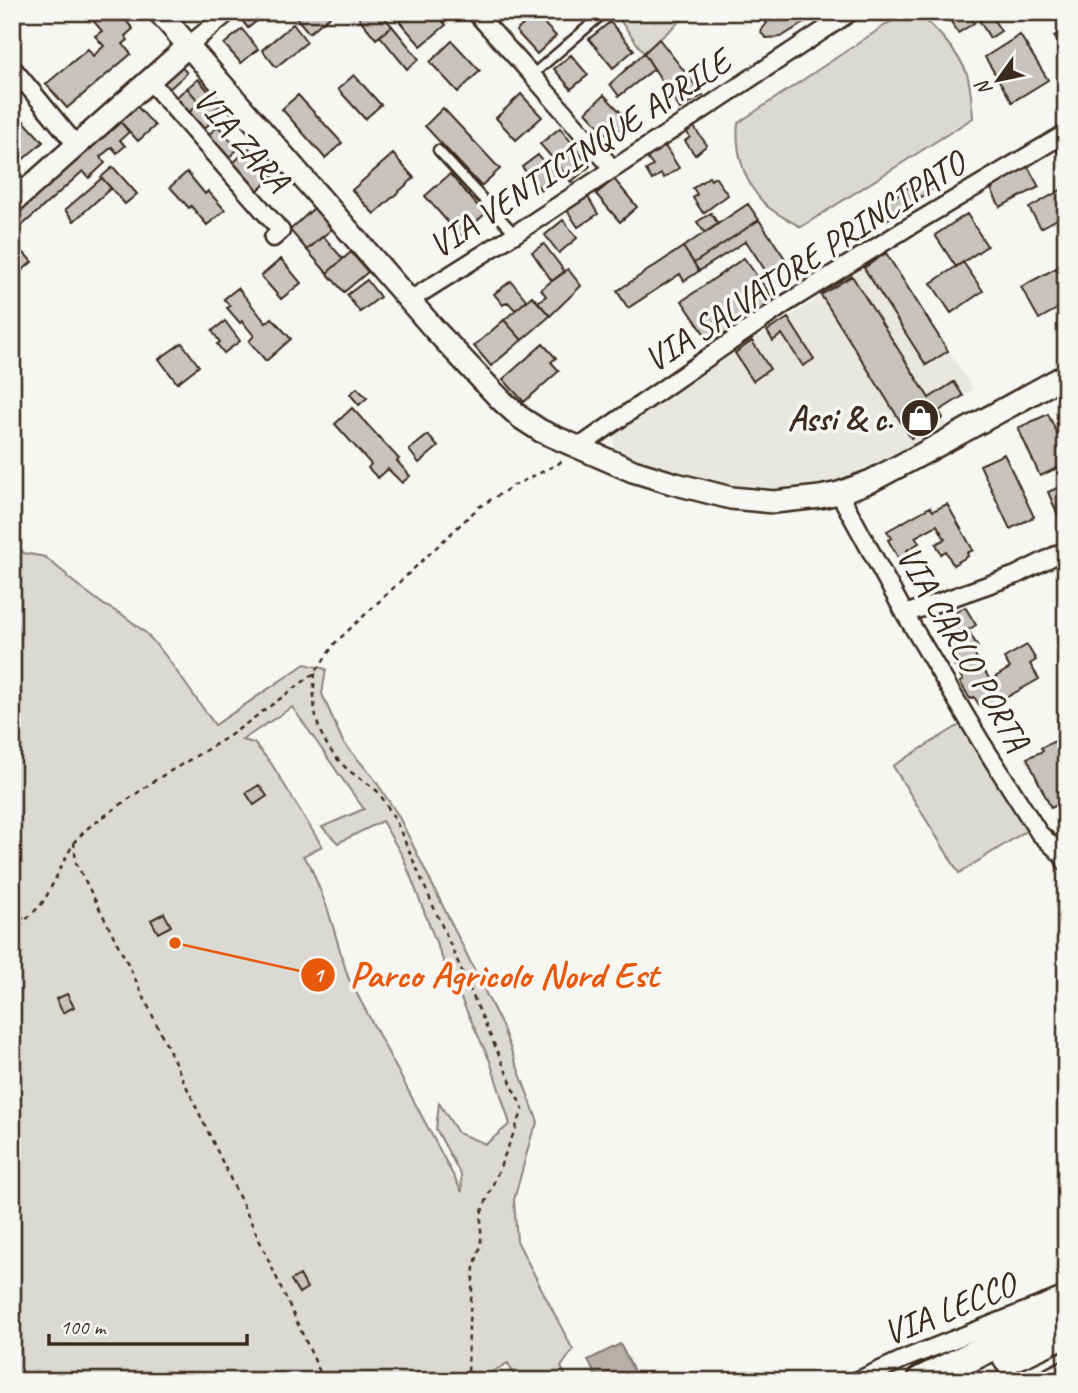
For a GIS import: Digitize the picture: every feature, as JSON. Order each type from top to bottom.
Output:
[{"type":"highway","points":[[921,1381],[1066,1310]]},
{"type":"highway","points":[[962,1381],[1066,1332]]},
{"type":"highway","points":[[1008,1381],[1066,1354]]},
{"type":"highway","points":[[1054,1381],[1066,1376]]},
{"type":"street","points":[[159,12],[469,368],[521,418],[550,435],[633,471],[731,498],[774,502],[839,493],[912,460],[1066,375]]},
{"type":"street","points":[[12,203],[229,12]]},
{"type":"street","points":[[475,12],[613,169]]},
{"type":"street","name":"VIA VENTICINQUE APRILE","points":[[410,300],[515,234],[851,12]]},
{"type":"street","points":[[12,67],[77,146]]},
{"type":"street","name":"VIA ZARA","points":[[149,80],[281,231],[273,238]]},
{"type":"street","name":"VIA SALVATORE PRINCIPATO","points":[[579,447],[785,304],[1066,133]]},
{"type":"street","name":"VIA CARLO PORTA","points":[[839,493],[905,614],[979,740],[1039,833],[1064,857]]},
{"type":"street","points":[[905,614],[1016,575],[1066,550]]},
{"type":"street","name":"VIA LECCO","points":[[856,1381],[904,1359],[1066,1295]]},
{"type":"lane","points":[[532,75],[605,12]]},
{"type":"lane","points":[[438,150],[515,234]]},
{"type":"path","points":[[12,933],[40,906],[74,842],[89,827],[157,779],[228,737],[314,673],[335,643],[479,507],[513,486],[558,464],[579,447]]},
{"type":"path","points":[[314,673],[314,704],[323,740],[348,770],[377,791],[395,819],[523,1110],[481,1214],[481,1244],[474,1269],[470,1309],[468,1381]]},
{"type":"path","points":[[74,842],[76,863],[128,964],[324,1381]]},
{"type":"path","points":[[12,913],[17,918],[26,918]]},
{"type":"shaded area","points":[[614,12],[690,12],[644,53]]},
{"type":"shaded area","points":[[905,12],[927,22],[960,60],[968,79],[973,118],[801,227],[768,207],[753,189],[740,158],[738,123]]},
{"type":"shaded area","points":[[886,253],[973,389],[939,411],[947,426],[894,457],[817,487],[748,490],[624,460],[616,452],[616,432]]},
{"type":"shaded area","points":[[12,539],[24,553],[45,557],[104,605],[123,615],[146,633],[215,725],[305,664],[326,669],[322,694],[343,742],[373,777],[398,815],[502,1026],[538,1122],[532,1134],[514,1200],[517,1241],[573,1350],[561,1367],[568,1381],[517,1381],[508,1363],[489,1374],[486,1381],[12,1381]],"holes":[[[292,707],[364,809],[322,827],[338,843],[382,821],[403,857],[443,960],[490,1061],[510,1124],[486,1144],[458,1133],[439,1103],[436,1129],[461,1175],[462,1192],[348,977],[328,910],[310,865],[303,856],[322,846],[271,763],[254,743],[242,740]]]},
{"type":"shaded area","points":[[961,724],[1029,829],[959,873],[893,766]]},
{"type":"shaded area","points":[[620,1344],[639,1381],[598,1381],[588,1360]]},
{"type":"building","points":[[12,12],[27,12],[12,24]]},
{"type":"building","points":[[86,12],[119,12],[133,29],[125,36],[128,40],[123,44],[131,54],[67,108],[46,84],[88,49],[93,56],[104,46],[95,36],[102,31]]},
{"type":"building","points":[[235,12],[268,12],[248,28]]},
{"type":"building","points":[[297,12],[327,12],[330,16],[309,33],[294,15]]},
{"type":"building","points":[[354,12],[380,12],[392,26],[376,39]]},
{"type":"building","points":[[410,12],[435,12],[446,25],[421,46],[399,21]]},
{"type":"building","points":[[821,12],[781,37],[766,38],[761,33],[767,23],[761,14]]},
{"type":"building","points":[[950,12],[967,12],[974,23],[958,33],[947,15]]},
{"type":"building","points":[[1056,12],[1066,12],[1066,26]]},
{"type":"building","points":[[989,13],[1001,31],[990,38],[979,20]]},
{"type":"building","points":[[535,14],[556,36],[537,54],[516,31]]},
{"type":"building","points":[[610,22],[634,50],[613,68],[589,39]]},
{"type":"building","points":[[293,24],[307,42],[276,67],[262,50]]},
{"type":"building","points":[[392,26],[419,59],[407,69],[380,36]]},
{"type":"building","points":[[1066,28],[1066,54],[1054,36]]},
{"type":"building","points":[[242,29],[258,49],[241,63],[224,44]]},
{"type":"building","points":[[1020,35],[1048,80],[1012,102],[985,57]]},
{"type":"building","points":[[659,39],[703,95],[680,109],[644,53]]},
{"type":"building","points":[[452,41],[480,71],[458,92],[430,62]]},
{"type":"building","points":[[644,53],[654,69],[619,96],[610,84]]},
{"type":"building","points":[[571,55],[588,75],[571,89],[554,69]]},
{"type":"building","points":[[179,64],[187,73],[167,91],[159,82]]},
{"type":"building","points":[[354,75],[381,105],[365,119],[338,89]]},
{"type":"building","points":[[198,79],[210,93],[200,103],[187,88]]},
{"type":"building","points":[[187,88],[200,103],[187,114],[174,99]]},
{"type":"building","points":[[210,93],[221,105],[210,114],[200,103]]},
{"type":"building","points":[[521,94],[542,117],[516,140],[496,118]]},
{"type":"building","points":[[298,95],[342,143],[325,158],[282,109]]},
{"type":"building","points":[[604,95],[629,121],[610,138],[586,112]]},
{"type":"building","points":[[200,103],[210,114],[206,118],[210,123],[202,131],[187,114]]},
{"type":"building","points":[[135,104],[155,126],[138,141],[118,119]]},
{"type":"building","points":[[443,108],[500,169],[481,186],[425,126]]},
{"type":"building","points":[[20,117],[43,142],[12,169],[12,124]]},
{"type":"building","points":[[118,119],[129,132],[120,140],[125,146],[117,153],[112,147],[100,157],[105,163],[89,178],[83,171],[12,237],[12,213]]},
{"type":"building","points":[[218,126],[238,149],[227,159],[207,136]]},
{"type":"building","points":[[693,126],[707,145],[695,155],[685,141],[690,137],[686,131]]},
{"type":"building","points":[[560,128],[590,166],[571,182],[557,164],[550,169],[556,178],[541,190],[522,167],[538,155],[546,165],[553,159],[540,144]]},
{"type":"building","points":[[1066,143],[1066,167],[1056,148]]},
{"type":"building","points":[[665,146],[679,168],[664,178],[661,174],[652,180],[646,170],[653,166],[647,158]]},
{"type":"building","points":[[249,148],[274,176],[256,192],[231,165]]},
{"type":"building","points":[[393,154],[414,178],[374,214],[352,190]]},
{"type":"building","points":[[113,167],[137,194],[125,204],[101,177]]},
{"type":"building","points":[[1028,167],[1039,187],[1000,207],[990,187]]},
{"type":"building","points":[[187,172],[205,194],[208,191],[225,210],[207,225],[170,187]]},
{"type":"building","points":[[450,174],[485,214],[460,236],[425,196]]},
{"type":"building","points":[[926,176],[935,188],[885,221],[876,209]]},
{"type":"building","points":[[709,177],[711,180],[715,177],[728,195],[703,213],[693,198],[697,194],[693,188]]},
{"type":"building","points":[[102,178],[111,188],[74,221],[65,210]]},
{"type":"building","points":[[614,179],[637,207],[620,222],[596,194]]},
{"type":"building","points":[[1066,187],[1066,214],[1041,228],[1029,208]]},
{"type":"building","points":[[588,197],[598,214],[578,227],[567,210]]},
{"type":"building","points":[[748,204],[759,220],[694,263],[683,247]]},
{"type":"building","points":[[314,208],[332,229],[307,250],[290,230]]},
{"type":"building","points":[[711,213],[718,224],[705,233],[697,222]]},
{"type":"building","points":[[967,214],[987,246],[956,267],[935,235]]},
{"type":"building","points":[[563,220],[577,238],[559,253],[545,235]]},
{"type":"building","points":[[759,220],[786,260],[767,273],[746,241],[699,271],[694,263]]},
{"type":"building","points":[[323,236],[343,259],[327,273],[307,250]]},
{"type":"building","points":[[544,244],[565,272],[552,281],[532,252]]},
{"type":"building","points":[[683,247],[699,271],[684,281],[680,274],[628,308],[617,291]]},
{"type":"building","points":[[351,252],[368,272],[344,292],[327,273]]},
{"type":"building","points":[[24,253],[32,262],[12,279],[12,263]]},
{"type":"building","points":[[886,253],[948,351],[926,365],[864,268]]},
{"type":"building","points":[[744,258],[775,301],[712,345],[682,301]]},
{"type":"building","points":[[281,259],[301,283],[281,299],[261,276]]},
{"type":"building","points":[[963,262],[983,291],[951,313],[931,283]]},
{"type":"building","points":[[1056,268],[1066,287],[1066,304],[1039,319],[1021,287]]},
{"type":"building","points":[[568,269],[581,286],[550,316],[538,302],[546,296],[541,289]]},
{"type":"building","points":[[852,276],[929,398],[954,382],[963,396],[939,411],[943,418],[911,438],[821,295]]},
{"type":"building","points":[[367,280],[380,297],[360,312],[347,295]]},
{"type":"building","points":[[511,281],[527,301],[515,310],[508,302],[503,305],[494,294]]},
{"type":"building","points":[[238,288],[266,323],[272,318],[291,339],[266,361],[249,341],[254,336],[227,308],[230,306],[224,299]]},
{"type":"building","points":[[532,296],[550,316],[522,340],[504,320]]},
{"type":"building","points":[[788,318],[814,359],[803,366],[782,334],[773,341],[767,331]]},
{"type":"building","points":[[504,320],[522,340],[491,366],[474,346]]},
{"type":"building","points":[[225,321],[240,341],[224,353],[212,331]]},
{"type":"building","points":[[752,341],[770,369],[753,381],[735,353]]},
{"type":"building","points":[[182,343],[199,366],[177,383],[159,359]]},
{"type":"building","points":[[543,344],[556,358],[551,362],[559,371],[524,402],[503,379]]},
{"type":"building","points":[[357,388],[367,398],[359,405],[350,394]]},
{"type":"building","points":[[352,408],[399,459],[397,461],[410,476],[402,483],[388,469],[378,478],[368,468],[371,464],[335,424]]},
{"type":"building","points":[[1048,414],[1066,452],[1066,464],[1040,476],[1018,428]]},
{"type":"building","points":[[428,435],[438,447],[419,463],[409,450]]},
{"type":"building","points":[[1004,454],[1034,517],[1010,529],[980,465]]},
{"type":"building","points":[[1066,484],[1066,517],[1060,520],[1048,492]]},
{"type":"building","points":[[947,504],[973,550],[967,553],[968,556],[953,565],[946,551],[941,554],[936,544],[945,539],[937,525],[915,537],[919,543],[899,559],[888,540],[892,538],[887,531],[930,507],[933,511]]},
{"type":"building","points":[[1066,582],[1066,602],[1058,586]]},
{"type":"building","points":[[965,607],[976,625],[968,630],[978,647],[972,650],[990,680],[1010,668],[1004,658],[1027,645],[1036,660],[1030,664],[1039,679],[1002,700],[996,690],[991,693],[994,698],[980,706],[974,697],[970,699],[954,664],[959,661],[940,627],[952,620],[950,616]]},
{"type":"building","points":[[1059,739],[1066,754],[1066,801],[1051,808],[1027,758],[1043,751],[1041,748]]},
{"type":"building","points":[[259,785],[267,796],[254,805],[246,793]]},
{"type":"building","points":[[164,913],[171,926],[158,933],[151,920]]},
{"type":"building","points":[[67,994],[74,1007],[63,1013],[56,999]]},
{"type":"building","points":[[300,1275],[307,1288],[299,1293],[291,1280]]},
{"type":"place","name":"Assi & c.","points":[[920,418]]},
{"type":"place","name":"Parco Agricolo Nord Est","points":[[175,943]]}]
